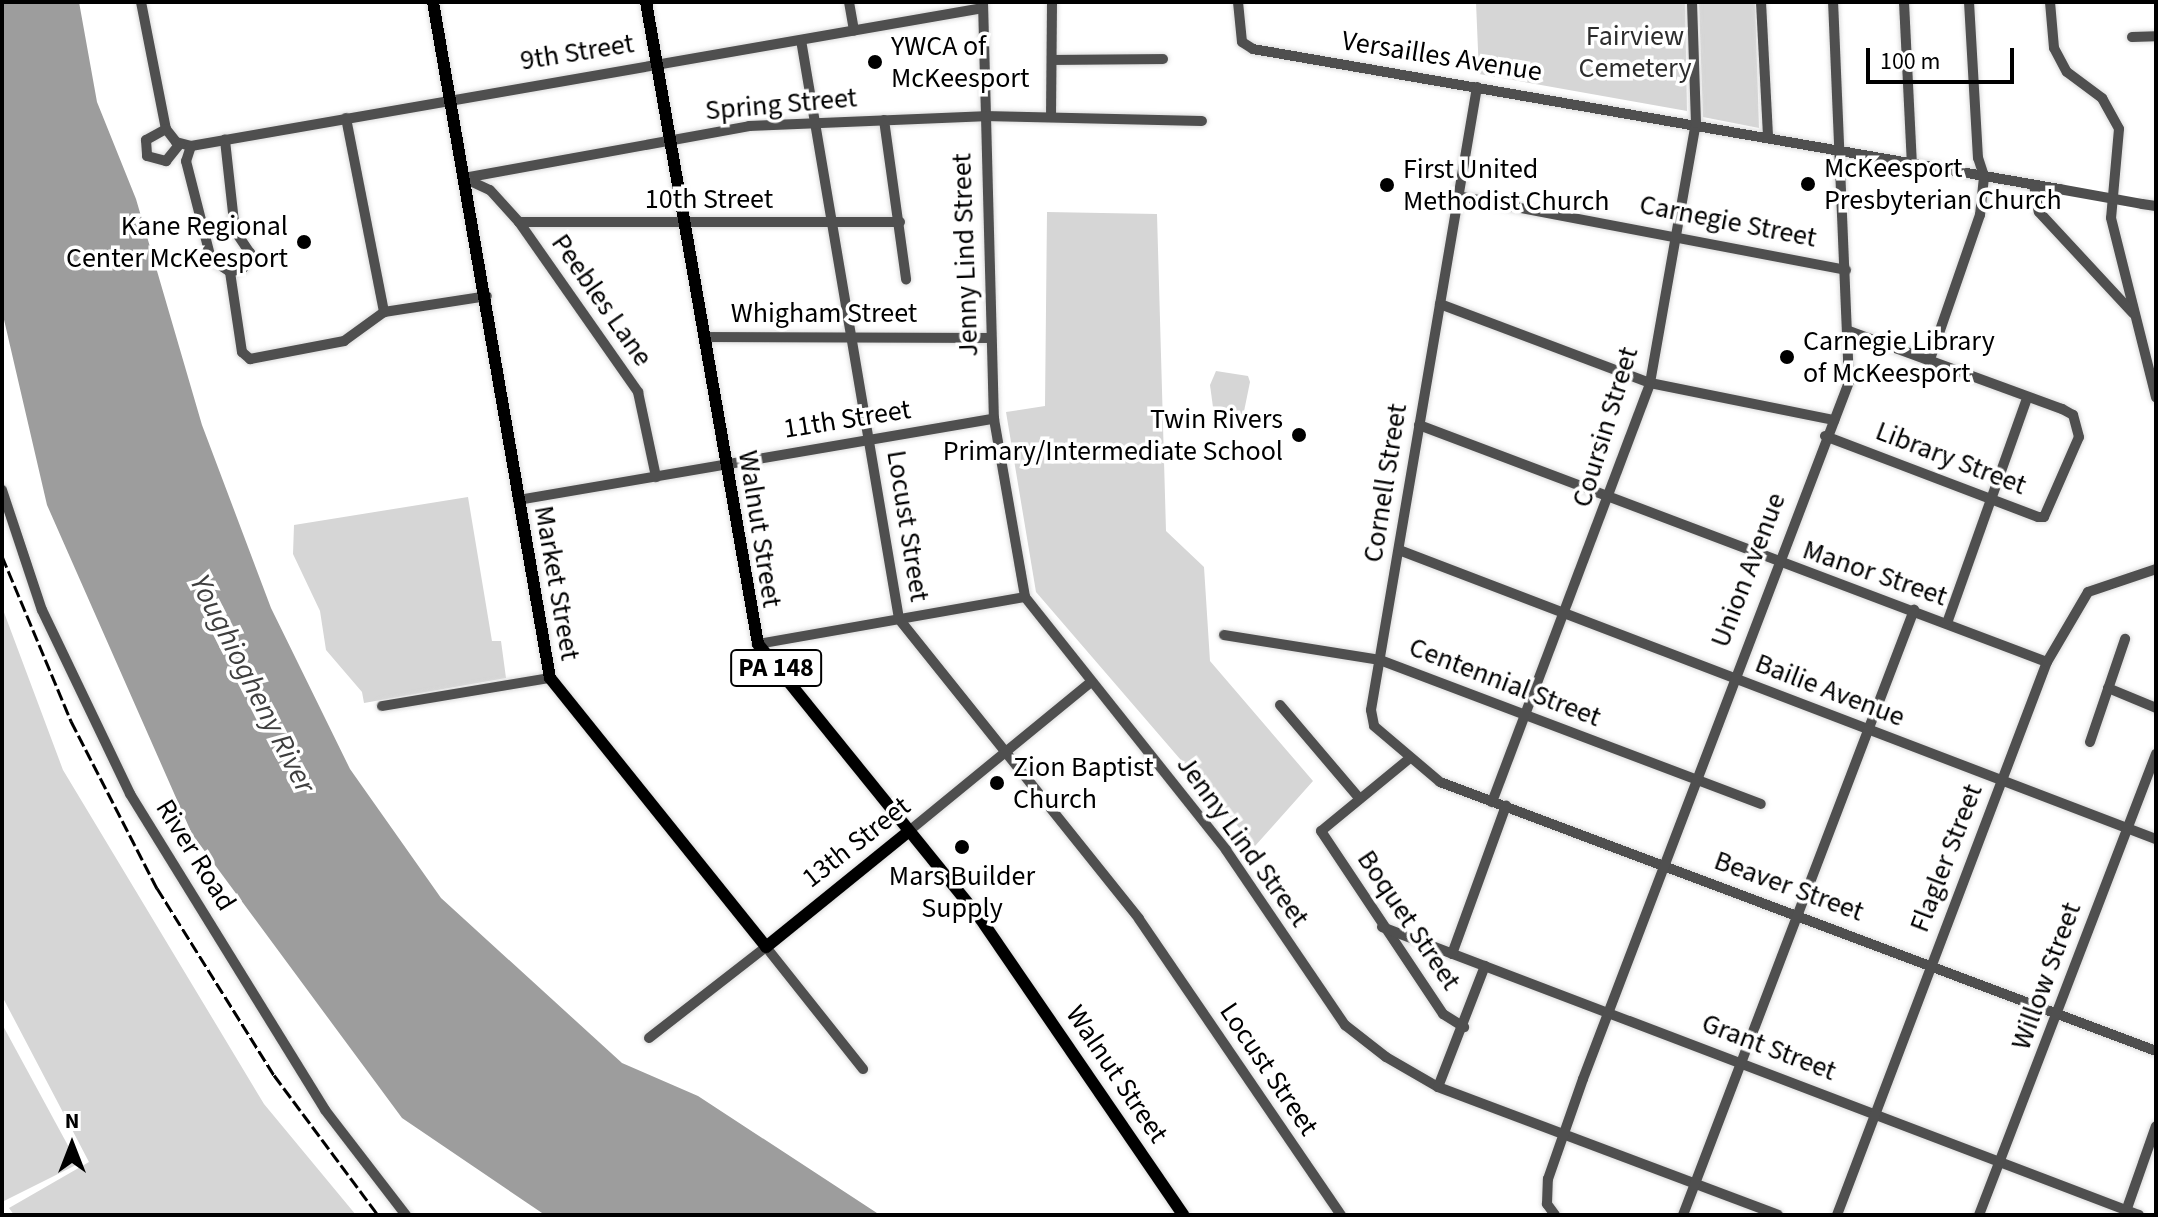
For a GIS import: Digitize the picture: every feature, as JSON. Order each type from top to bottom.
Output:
[{"type":"main road","name":"Market Street","points":[[433,2],[447,98],[487,296],[518,500],[550,678],[766,947]]},
{"type":"main road","name":"Walnut Street","points":[[646,2],[758,644],[1028,985],[1183,1215]]},
{"type":"main road","name":"13th Street","points":[[766,947],[909,831]]},
{"type":"street","points":[[141,2],[166,129],[185,145],[186,161],[211,259],[222,272],[230,272],[243,268],[250,253],[235,231],[225,140]]},
{"type":"street","points":[[849,2],[854,31]]},
{"type":"street","points":[[1051,117],[1052,2]]},
{"type":"street","name":"Versailles Avenue","points":[[1238,2],[1242,42],[1253,49],[1696,123],[2156,206]]},
{"type":"street","name":"Coursin Street","points":[[1492,802],[1566,615],[1650,383],[1696,123],[1692,2]]},
{"type":"street","points":[[1761,2],[1768,137]]},
{"type":"street","name":"Union Avenue","points":[[1555,1215],[1547,1204],[1548,1179],[1732,678],[1825,436],[1849,382],[1843,150],[1833,2]]},
{"type":"street","points":[[1904,2],[1912,164]]},
{"type":"street","points":[[1929,362],[1980,215],[1984,176],[1978,158],[1969,2]]},
{"type":"street","points":[[2050,2],[2054,48],[2067,72],[2102,98],[2119,129],[2111,218],[2156,397]]},
{"type":"street","name":"9th Street","points":[[166,129],[146,140],[147,156],[166,161],[185,145],[854,31],[983,5]]},
{"type":"street","name":"Jenny Lind Street","points":[[983,5],[994,419],[1025,597],[1226,850],[1345,1025],[1438,1087],[1778,1215]]},
{"type":"street","points":[[2132,37],[2156,36]]},
{"type":"street","name":"Locust Street","points":[[801,40],[854,337],[899,619],[1008,751],[1139,919],[1341,1215]]},
{"type":"street","points":[[1053,60],[1163,59]]},
{"type":"street","name":"Cornell Street","points":[[1410,758],[1374,726],[1371,710],[1477,87]]},
{"type":"street","name":"Spring Street","points":[[464,178],[749,126],[984,116],[1202,121]]},
{"type":"street","points":[[346,118],[384,312]]},
{"type":"street","points":[[884,120],[906,279]]},
{"type":"street","name":"Peebles Lane","points":[[464,178],[490,190],[519,222],[638,392],[656,477]]},
{"type":"street","points":[[2034,185],[2039,212],[2134,314]]},
{"type":"street","name":"Carnegie Street","points":[[1458,196],[1676,234],[1846,270]]},
{"type":"street","name":"10th Street","points":[[519,222],[900,222]]},
{"type":"street","points":[[230,272],[242,352],[250,359],[344,341],[384,312],[487,296]]},
{"type":"street","points":[[1440,304],[1650,383],[1834,420]]},
{"type":"street","points":[[1849,331],[2027,398],[1994,499],[1947,623]]},
{"type":"street","name":"Whigham Street","points":[[704,337],[991,338]]},
{"type":"street","name":"Library Street","points":[[1825,436],[2044,517],[2079,437],[2073,415],[2027,398]]},
{"type":"street","name":"11th Street","points":[[518,500],[994,419]]},
{"type":"street","name":"Manor Street","points":[[1419,425],[1611,494],[1777,564],[1914,610],[2047,662]]},
{"type":"street","name":"River Road","points":[[2,490],[42,610],[130,794],[325,1110],[406,1215]]},
{"type":"street","name":"Bailie Avenue","points":[[1399,550],[2156,839]]},
{"type":"street","name":"Flagler Street","points":[[1837,1215],[2047,662],[2088,592],[2156,569]]},
{"type":"street","points":[[758,644],[1025,597]]},
{"type":"street","points":[[1683,1215],[1914,610]]},
{"type":"street","name":"Centennial Street","points":[[1224,635],[1380,660],[1761,804]]},
{"type":"street","points":[[2090,742],[2125,639]]},
{"type":"street","points":[[382,706],[550,678]]},
{"type":"street","name":"13th Street","points":[[909,831],[1091,682]]},
{"type":"street","points":[[2108,688],[2156,708]]},
{"type":"street","points":[[1280,705],[1360,799],[1410,758]]},
{"type":"street","name":"Willow Street","points":[[1979,1215],[2001,1163],[2053,1012],[2129,830],[2156,754]]},
{"type":"street","name":"Beaver Street","points":[[1410,758],[1427,775],[1492,802],[1932,964],[2156,1051]]},
{"type":"street","name":"Boquet Street","points":[[1360,799],[1321,831],[1382,927],[1443,1014],[1464,1027]]},
{"type":"street","points":[[1452,954],[1506,806]]},
{"type":"street","name":"Grant Street","points":[[1382,927],[1741,1062],[2126,1213],[2139,1215]]},
{"type":"street","name":"13th Street","points":[[649,1038],[766,947]]},
{"type":"street","name":"Market Street","points":[[766,947],[863,1069]]},
{"type":"street","points":[[1438,1087],[1464,1027],[1485,966]]},
{"type":"street","points":[[2126,1213],[2156,1126]]},
{"type":"green space","name":"Fairview Cemetery","points":[[1476,2],[1685,2],[1687,111],[1479,74]]},
{"type":"green space","points":[[1699,2],[1755,2],[1759,128],[1703,117]]},
{"type":"green space","points":[[1047,212],[1157,214],[1166,531],[1204,567],[1210,661],[1313,781],[1255,846],[1036,592],[1006,412],[1045,406]]},
{"type":"green space","points":[[1216,371],[1248,376],[1250,382],[1241,426],[1215,422],[1210,385]]},
{"type":"green space","points":[[468,497],[492,641],[501,641],[506,678],[364,703],[362,692],[326,650],[320,611],[293,554],[294,525]]},
{"type":"green space","points":[[2,607],[63,770],[264,1104],[356,1215],[14,1215],[9,1208],[89,1162],[2,996]]},
{"type":"green space","points":[[2,1024],[78,1164],[2,1202]]},
{"type":"water","name":"Youghiogheny River","points":[[2,2],[79,2],[97,102],[136,199],[202,425],[271,608],[350,769],[441,898],[622,1063],[698,1096],[880,1215],[545,1215],[402,1118],[192,834],[47,505],[2,311]]},
{"type":"railway","points":[[2,556],[71,721],[157,888],[274,1075],[378,1215]]},
{"type":"place","name":"YWCA of McKeesport","points":[[875,62]]},
{"type":"place","name":"McKeesport Presbyterian Church","points":[[1808,184]]},
{"type":"place","name":"First United Methodist Church","points":[[1387,185]]},
{"type":"place","name":"Kane Regional Center McKeesport","points":[[304,242]]},
{"type":"place","name":"Carnegie Library of McKeesport","points":[[1787,357]]},
{"type":"place","name":"Twin Rivers Primary/Intermediate School","points":[[1299,435]]},
{"type":"place","name":"Zion Baptist Church","points":[[997,783]]},
{"type":"place","name":"Mars Builder Supply","points":[[962,847]]}]
